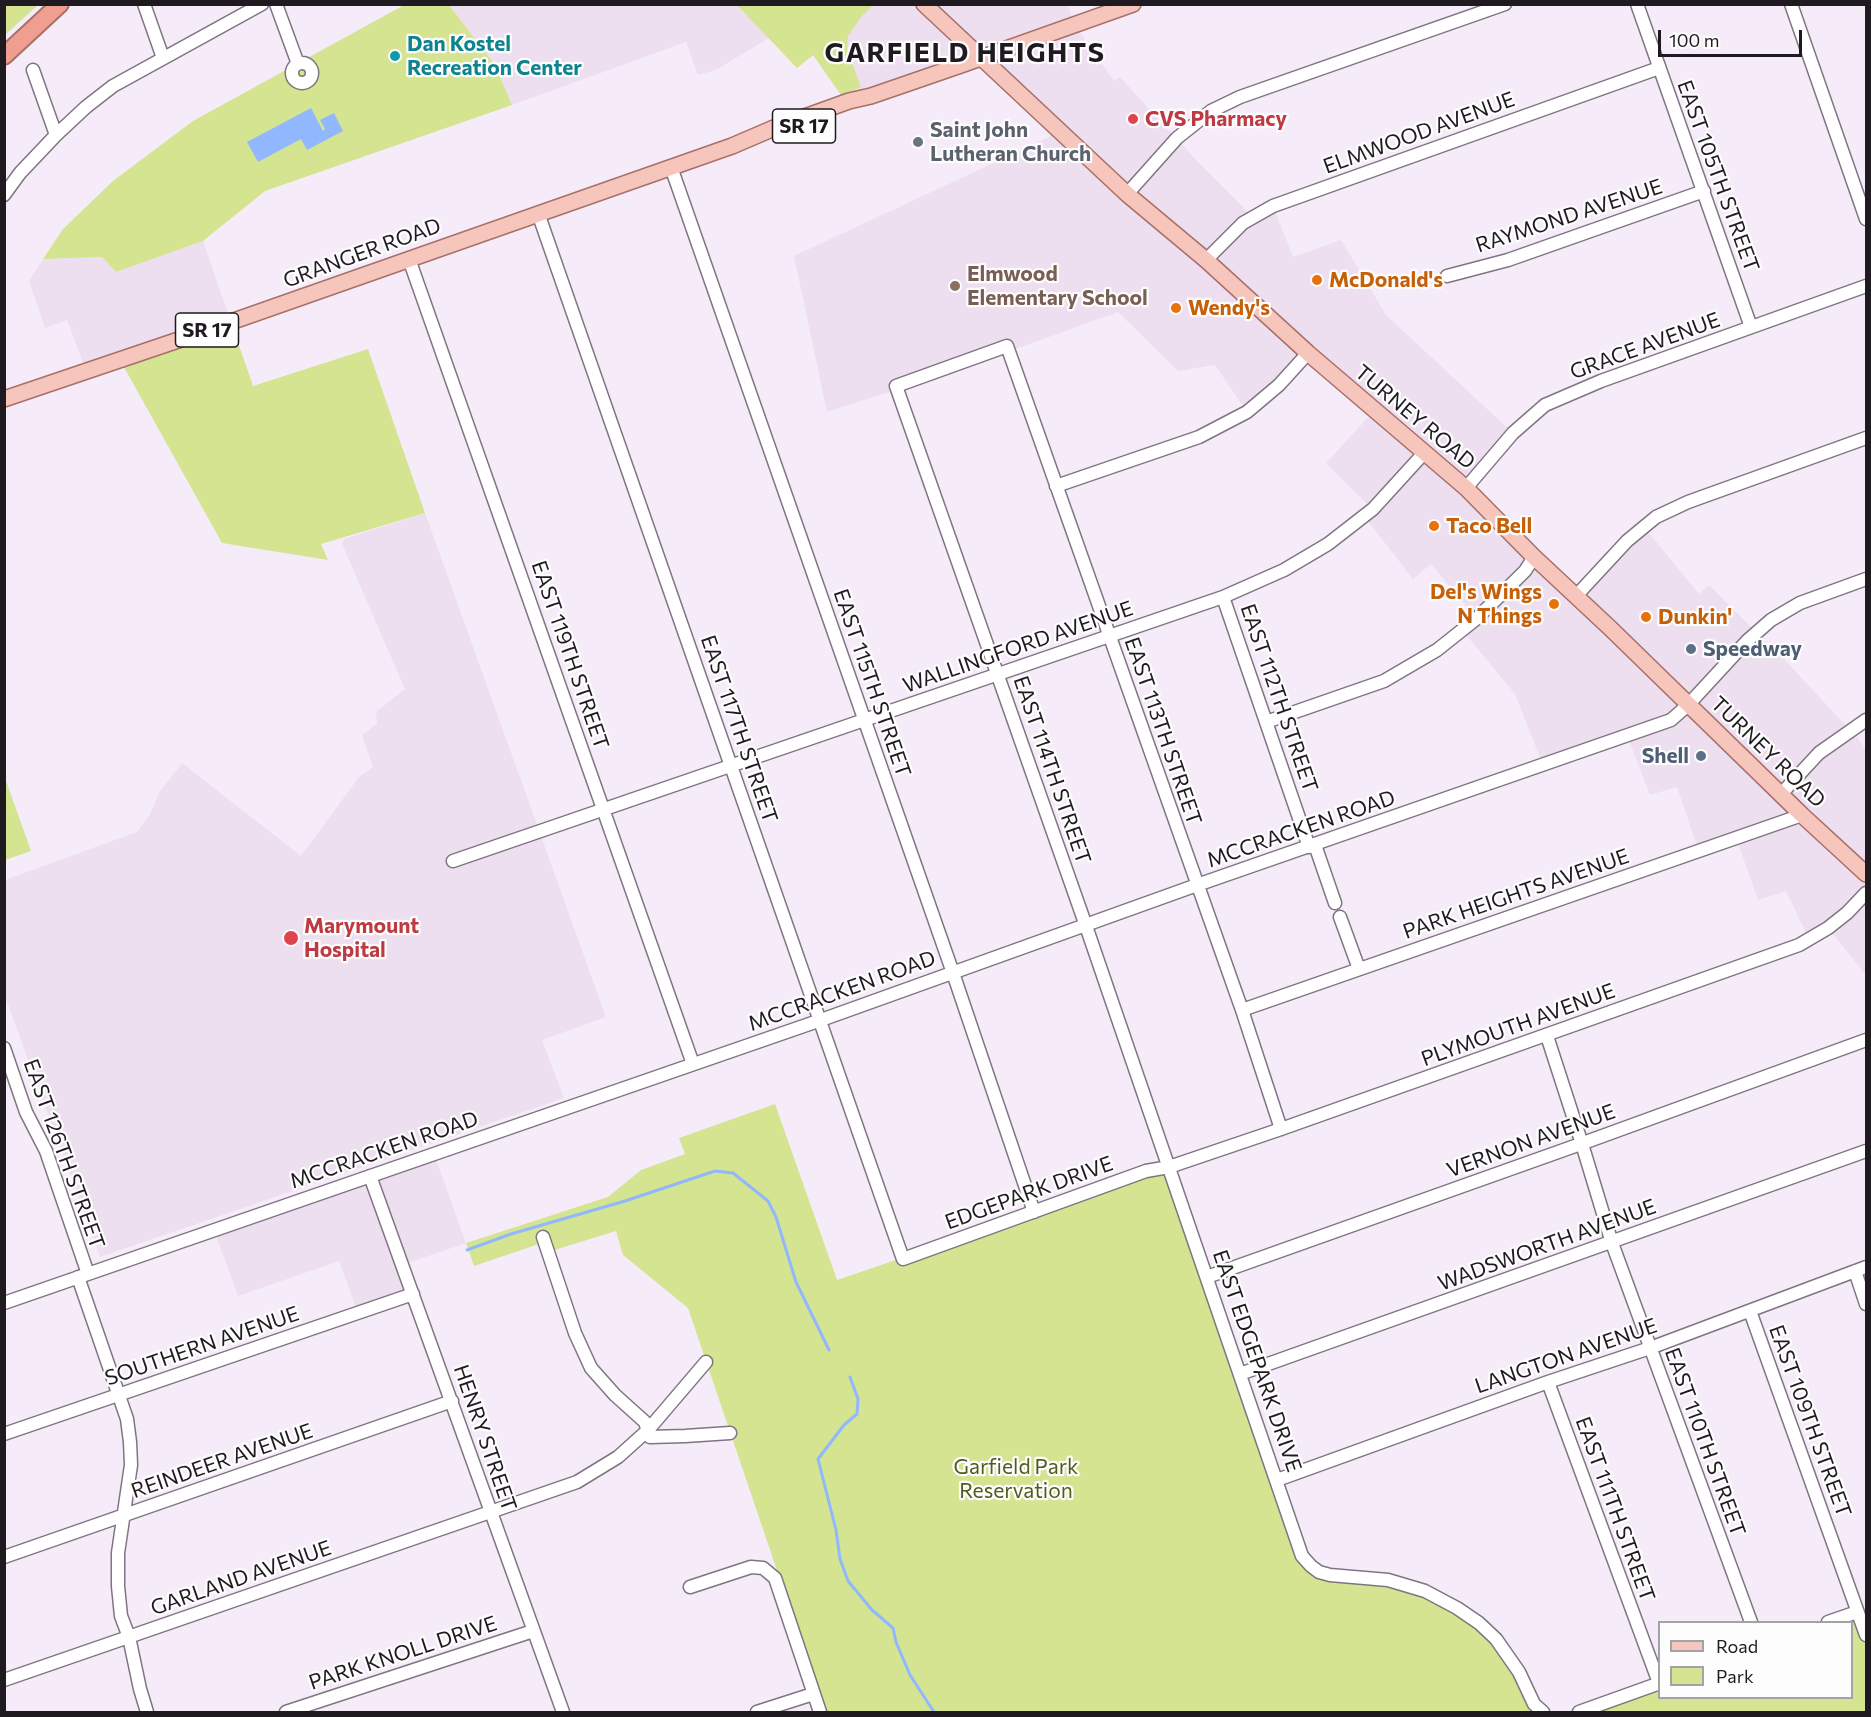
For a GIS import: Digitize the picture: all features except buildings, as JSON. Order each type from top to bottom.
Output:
[{"type":"highway","points":[[4,56],[60,4]]},
{"type":"main road","name":"TURNEY ROAD","points":[[924,4],[1127,194],[1206,260],[1308,353],[1466,488],[1534,557],[1866,874]]},
{"type":"main road","name":"GRANGER ROAD","points":[[4,399],[732,146],[774,128],[982,58],[1124,6]]},
{"type":"street","points":[[144,4],[163,58]]},
{"type":"street","points":[[4,195],[56,135],[86,107],[113,87],[262,4]]},
{"type":"street","points":[[276,4],[298,64]]},
{"type":"street","points":[[1127,194],[1177,138],[1211,111],[1240,97],[1504,4]]},
{"type":"street","name":"EAST 105TH STREET","points":[[1637,4],[1751,327]]},
{"type":"street","points":[[1791,4],[1866,219]]},
{"type":"street","name":"ELMWOOD AVENUE","points":[[1206,260],[1243,223],[1273,206],[1659,68]]},
{"type":"street","points":[[33,70],[56,135]]},
{"type":"street","name":"EAST 115TH STREET","points":[[671,167],[953,972],[1034,1212]]},
{"type":"street","name":"RAYMOND AVENUE","points":[[1447,276],[1508,260],[1704,191]]},
{"type":"street","name":"EAST 117TH STREET","points":[[538,213],[903,1259]]},
{"type":"street","name":"EAST 119TH STREET","points":[[409,259],[693,1064]]},
{"type":"street","name":"GRACE AVENUE","points":[[1466,488],[1513,433],[1545,405],[1601,381],[1866,286]]},
{"type":"street","name":"EAST 113TH STREET","points":[[896,386],[1007,346],[1242,1010],[1281,1129]]},
{"type":"street","points":[[1056,486],[1199,437],[1247,412],[1280,385],[1308,353]]},
{"type":"street","name":"EAST 114TH STREET","points":[[896,386],[1169,1167]]},
{"type":"street","points":[[1576,596],[1627,541],[1656,517],[1688,502],[1866,438]]},
{"type":"street","name":"WALLINGFORD AVENUE","points":[[453,861],[1223,597],[1284,570],[1328,544],[1373,509],[1424,453]]},
{"type":"street","points":[[1266,722],[1384,681],[1437,650],[1476,619],[1525,571],[1534,557]]},
{"type":"street","name":"MCCRACKEN ROAD","points":[[4,1303],[820,1020],[1197,885],[1671,720],[1688,705],[1745,643],[1771,620],[1800,603],[1866,579]]},
{"type":"street","name":"EAST 112TH STREET","points":[[1223,597],[1266,722],[1335,903]]},
{"type":"street","points":[[1782,793],[1819,753],[1866,720]]},
{"type":"street","name":"PARK HEIGHTS AVENUE","points":[[1242,1010],[1802,814]]},
{"type":"street","name":"PLYMOUTH AVENUE","points":[[1169,1167],[1799,945],[1828,928],[1847,913],[1866,893]]},
{"type":"street","points":[[1340,918],[1359,969]]},
{"type":"street","name":"EAST 110TH STREET","points":[[1547,1035],[1612,1243],[1749,1621]]},
{"type":"street","name":"VERNON AVENUE","points":[[1207,1277],[1866,1040]]},
{"type":"street","name":"EAST 126TH STREET","points":[[4,1048],[26,1112],[46,1151],[127,1419],[131,1465],[118,1553],[118,1586],[122,1616],[147,1713]]},
{"type":"street","name":"WADSWORTH AVENUE","points":[[1240,1374],[1866,1151]]},
{"type":"street","name":"EDGEPARK DRIVE","points":[[903,1259],[1146,1171],[1169,1167]]},
{"type":"street","name":"EAST EDGEPARK DRIVE","points":[[1169,1167],[1302,1556],[1319,1572],[1388,1580],[1425,1591],[1457,1608],[1479,1623],[1496,1639],[1520,1672],[1534,1704],[1543,1713]]},
{"type":"street","name":"HENRY STREET","points":[[370,1176],[563,1713]]},
{"type":"street","points":[[543,1237],[575,1333],[591,1368],[615,1395],[645,1422],[650,1437],[730,1433]]},
{"type":"street","points":[[1861,1269],[1866,1304]]},
{"type":"street","name":"LANGTON AVENUE","points":[[1277,1480],[1548,1382],[1650,1348],[1861,1269]]},
{"type":"street","name":"SOUTHERN AVENUE","points":[[4,1434],[412,1294]]},
{"type":"street","name":"EAST 109TH STREET","points":[[1750,1311],[1857,1612]]},
{"type":"street","points":[[490,1512],[577,1482],[618,1457],[648,1430],[706,1362]]},
{"type":"street","name":"EAST 111TH STREET","points":[[1548,1382],[1658,1680]]},
{"type":"street","name":"REINDEER AVENUE","points":[[4,1557],[452,1401]]},
{"type":"street","name":"GARLAND AVENUE","points":[[4,1680],[490,1512]]},
{"type":"street","points":[[690,1587],[751,1567],[763,1568],[775,1578],[820,1713]]},
{"type":"street","points":[[1833,1621],[1857,1612],[1866,1635]]},
{"type":"street","name":"PARK KNOLL DRIVE","points":[[286,1713],[533,1631]]},
{"type":"street","points":[[1579,1713],[1658,1683]]},
{"type":"street","points":[[757,1713],[813,1694]]},
{"type":"shaded area","points":[[449,5],[1068,5],[1075,25],[1114,81],[1120,77],[1197,161],[1253,217],[1273,206],[1293,257],[1341,240],[1386,315],[1513,433],[1466,488],[1576,596],[1644,527],[1699,594],[1709,585],[1771,645],[1860,741],[1866,752],[1866,975],[1828,928],[1809,939],[1786,891],[1758,900],[1736,838],[1699,851],[1677,787],[1650,795],[1627,735],[1543,765],[1515,694],[1462,630],[1476,618],[1431,564],[1413,579],[1364,516],[1372,509],[1326,463],[1374,411],[1308,354],[1247,412],[1215,365],[1178,371],[1118,312],[966,367],[827,412],[794,256],[1060,132],[982,58],[849,101],[841,95],[814,55],[797,68],[769,38],[716,70],[698,75],[686,42],[512,105],[495,65]]},
{"type":"shaded area","points":[[203,241],[231,322],[86,371],[67,320],[45,328],[29,281],[43,259],[102,257],[116,272]]},
{"type":"shaded area","name":"Marymount Hospital","points":[[425,513],[606,1017],[542,1040],[564,1098],[100,1257],[5,996],[5,880],[137,832],[149,816],[160,791],[182,763],[301,856],[359,777],[373,767],[362,735],[377,724],[376,712],[405,689],[342,544],[344,539]]},
{"type":"shaded area","points":[[434,1154],[466,1243],[402,1265],[413,1294],[358,1313],[339,1261],[238,1296],[214,1230]]},
{"type":"green space","points":[[5,4],[38,4],[38,5],[5,35]]},
{"type":"green space","points":[[404,5],[449,5],[495,65],[512,105],[265,191],[203,241],[116,272],[102,257],[43,259],[63,229],[113,181],[193,121]]},
{"type":"green space","points":[[737,5],[873,5],[848,36],[847,50],[861,87],[841,95],[813,55],[797,68]]},
{"type":"green space","points":[[231,322],[253,386],[368,349],[425,513],[321,544],[328,560],[222,543],[120,360]]},
{"type":"green space","points":[[4,775],[31,851],[5,860],[4,860]]},
{"type":"green space","name":"Garfield Park Reservation","points":[[775,1104],[837,1280],[1169,1167],[1311,1566],[1388,1580],[1479,1623],[1543,1712],[825,1712],[688,1308],[623,1255],[616,1231],[548,1252],[545,1242],[474,1266],[466,1243],[608,1197],[641,1170],[685,1154],[679,1138]]},
{"type":"green space","points":[[1857,1612],[1866,1635],[1866,1712],[1579,1712],[1658,1683],[1658,1699],[1853,1699],[1853,1621],[1831,1621]]},
{"type":"water","points":[[311,108],[323,131],[325,129],[320,120],[334,113],[343,131],[307,150],[301,139],[258,162],[247,142]]},
{"type":"waterway","points":[[467,1250],[511,1234],[625,1201],[715,1171],[733,1173],[768,1201],[776,1217],[796,1282],[829,1350]]},
{"type":"waterway","points":[[850,1377],[858,1399],[857,1414],[844,1425],[818,1459],[836,1530],[840,1559],[848,1581],[872,1610],[893,1628],[896,1642],[910,1675],[934,1712]]},
{"type":"place","name":"Dan Kostel Recreation Center","points":[[395,56]]},
{"type":"place","name":"CVS Pharmacy","points":[[1133,119]]},
{"type":"place","name":"Saint John Lutheran Church","points":[[918,142]]},
{"type":"place","name":"McDonald's","points":[[1317,280]]},
{"type":"place","name":"Elmwood Elementary School","points":[[955,286]]},
{"type":"place","name":"Wendy's","points":[[1176,308]]},
{"type":"place","name":"Taco Bell","points":[[1434,526]]},
{"type":"place","name":"Del's Wings N Things","points":[[1554,604]]},
{"type":"place","name":"Dunkin'","points":[[1646,617]]},
{"type":"place","name":"Speedway","points":[[1691,649]]},
{"type":"place","name":"Shell","points":[[1701,756]]},
{"type":"place","name":"Marymount Hospital","points":[[291,938]]},
{"type":"district","name":"GARFIELD HEIGHTS","points":[[965,53]]}]
